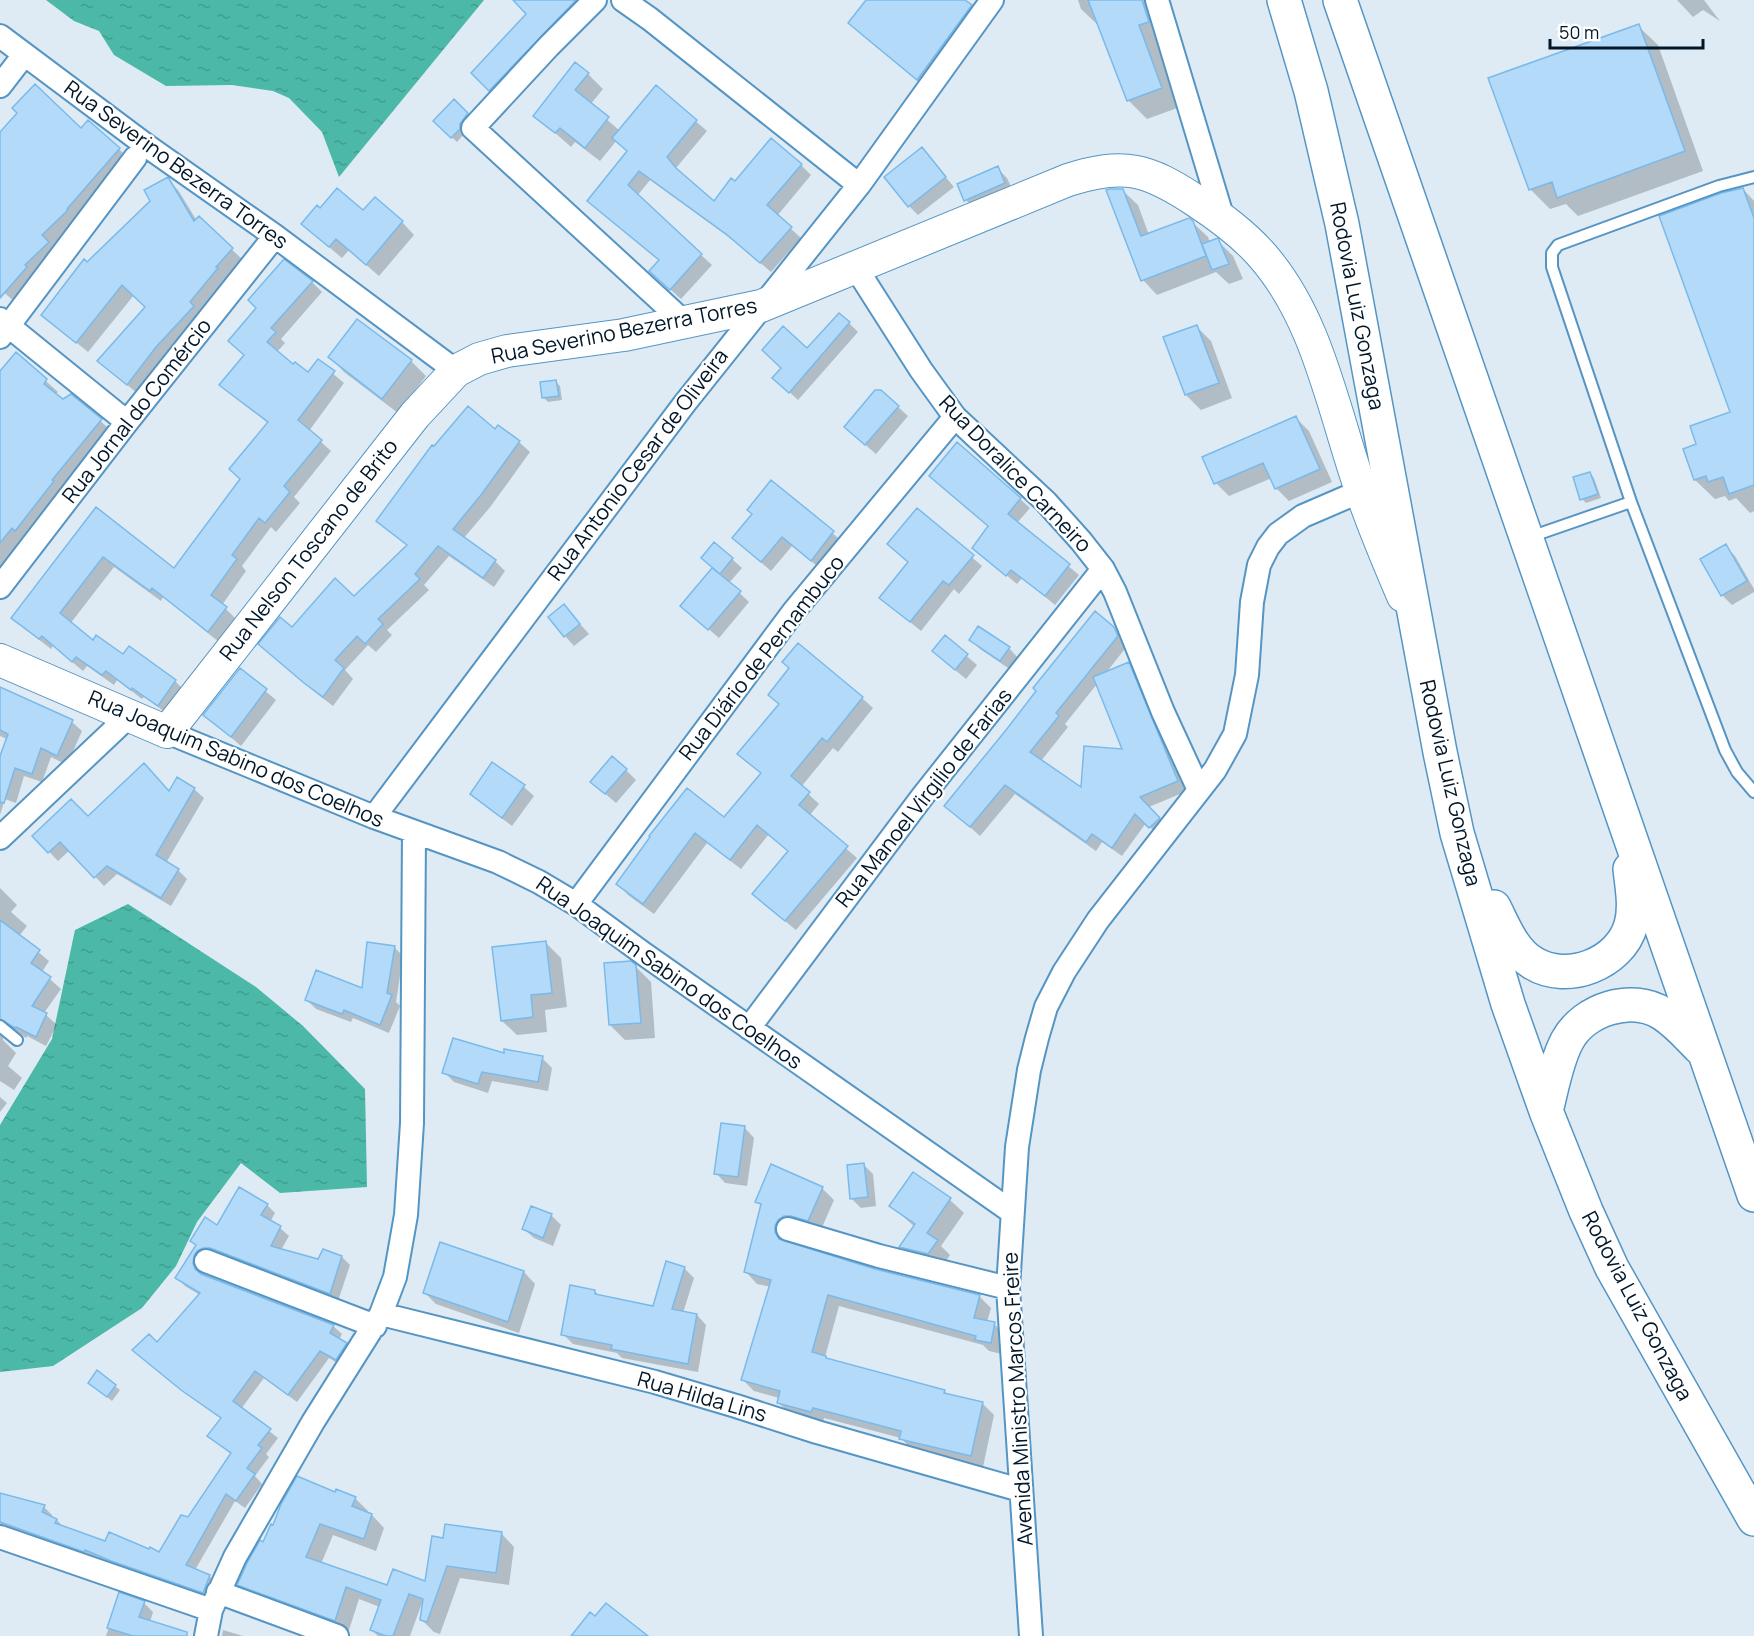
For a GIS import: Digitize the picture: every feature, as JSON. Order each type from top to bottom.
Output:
[{"type":"highway","name":"Rodovia Luiz Gonzaga","points":[[1284,0],[1311,91],[1342,224],[1457,833],[1508,1004],[1546,1111],[1586,1211],[1612,1268],[1754,1519]]},
{"type":"highway","points":[[1340,0],[1754,1196]]},
{"type":"highway","points":[[1457,833],[1513,944],[1533,964],[1556,972],[1570,972],[1597,964],[1608,957],[1624,939],[1632,923],[1633,898],[1626,822]]},
{"type":"highway","points":[[1546,1111],[1567,1041],[1584,1022],[1613,1006],[1645,1006],[1661,1012],[1705,1054]]},
{"type":"main road","name":"Rua Severino Bezerra Torres","points":[[456,371],[479,359],[507,351],[624,334],[761,306],[1068,180],[1103,170],[1146,174],[1172,185],[1223,219],[1259,251],[1294,300],[1311,334],[1361,492],[1417,630]]},
{"type":"main road","points":[[1329,392],[1351,390],[1369,369]]},
{"type":"main road","name":"Rua Nelson Toscano de Brito","points":[[166,732],[415,415],[456,371]]},
{"type":"main road","name":"Rua Joaquim Sabino dos Coelhos","points":[[0,660],[166,732]]},
{"type":"street","points":[[595,0],[473,128],[684,322]]},
{"type":"street","points":[[623,0],[859,185]]},
{"type":"street","points":[[1157,0],[1223,219]]},
{"type":"street","name":"Rua Antonio Cesar de Oliveira","points":[[374,818],[685,403],[859,185],[986,2]]},
{"type":"street","name":"Rua Severino Bezerra Torres","points":[[0,36],[456,371]]},
{"type":"street","points":[[0,86],[17,63]]},
{"type":"street","points":[[127,422],[3,327],[135,158]]},
{"type":"street","name":"Rua Jornal do Comércio","points":[[0,587],[275,236]]},
{"type":"street","name":"Rua Doralice Carneiro","points":[[856,268],[921,370],[955,417],[1046,502],[1082,541],[1103,569],[1115,592],[1163,712],[1199,789]]},
{"type":"street","name":"Rua Diário de Pernambuco","points":[[576,904],[794,611],[955,417]]},
{"type":"street","name":"Avenida Ministro Marcos Freire","points":[[1031,1636],[1008,1288],[1017,1147],[1029,1070],[1046,1007],[1064,972],[1098,920],[1215,770],[1235,734],[1246,675],[1252,602],[1259,565],[1268,547],[1278,534],[1304,516],[1361,492]]},
{"type":"street","name":"Rua Manoel Virgilio de Farias","points":[[749,1028],[922,797],[1103,569]]},
{"type":"street","points":[[0,838],[130,715]]},
{"type":"street","name":"Rua Joaquim Sabino dos Coelhos","points":[[166,732],[374,818],[518,871],[576,904],[1012,1212]]},
{"type":"street","points":[[206,1636],[214,1601],[268,1498],[378,1320],[395,1277],[406,1215],[412,1134],[414,832]]},
{"type":"street","points":[[788,1229],[879,1256],[1008,1288]]},
{"type":"street","name":"Rua Hilda Lins","points":[[206,1261],[378,1320],[655,1382],[829,1436],[1020,1490]]},
{"type":"street","points":[[0,1537],[337,1636]]},
{"type":"lane","points":[[1754,177],[1719,186],[1558,245],[1552,253],[1552,267],[1631,502],[1725,750],[1737,772],[1754,792]]},
{"type":"lane","points":[[1527,538],[1631,502]]},
{"type":"lane","points":[[0,1026],[17,1040]]},
{"type":"water","points":[[46,0],[484,0],[339,177],[322,132],[289,98],[273,91],[232,85],[166,86],[114,55],[99,31],[74,21]]},
{"type":"water","points":[[128,904],[256,987],[303,1026],[365,1089],[367,1187],[280,1193],[241,1163],[197,1222],[176,1266],[142,1308],[53,1366],[0,1372],[0,1125],[52,1039],[75,930]]},
{"type":"building","points":[[513,0],[576,0],[489,91],[471,73],[526,14]]},
{"type":"building","points":[[866,0],[965,0],[972,5],[917,80],[848,23]]},
{"type":"building","points":[[1088,0],[1142,0],[1149,22],[1139,25],[1162,88],[1127,101]]},
{"type":"building","points":[[1639,24],[1685,151],[1557,198],[1552,182],[1529,190],[1488,78]]},
{"type":"building","points":[[575,62],[589,73],[575,90],[609,117],[585,148],[560,128],[555,133],[533,116]]},
{"type":"building","points":[[35,84],[81,128],[88,120],[120,148],[68,210],[42,235],[49,242],[25,265],[27,267],[0,298],[0,132],[17,113],[12,108]]},
{"type":"building","points":[[656,85],[697,120],[667,157],[676,168],[714,201],[731,178],[735,181],[771,138],[802,164],[767,205],[792,227],[760,263],[726,234],[639,171],[628,185],[702,254],[670,290],[649,271],[659,260],[587,201],[627,151],[612,138]]},
{"type":"building","points":[[454,99],[468,113],[460,124],[460,129],[451,138],[433,121]]},
{"type":"building","points":[[922,147],[946,177],[908,207],[884,177]]},
{"type":"building","points":[[998,166],[1005,183],[964,201],[957,184]]},
{"type":"building","points":[[168,177],[194,221],[199,216],[233,248],[190,302],[194,306],[156,347],[127,385],[97,361],[145,307],[122,285],[76,343],[41,315],[84,259],[87,262],[150,201],[144,190]]},
{"type":"building","points":[[337,188],[363,210],[375,197],[403,221],[366,265],[336,239],[329,247],[301,224],[317,205],[320,208]]},
{"type":"building","points":[[1743,188],[1754,218],[1754,485],[1729,494],[1723,477],[1708,482],[1706,476],[1694,480],[1683,449],[1696,444],[1690,426],[1730,412],[1659,216],[1721,193]]},
{"type":"building","points":[[1123,189],[1141,236],[1189,218],[1193,221],[1206,256],[1141,281],[1106,190]]},
{"type":"building","points":[[1218,238],[1229,264],[1212,270],[1202,244]]},
{"type":"building","points":[[284,259],[313,281],[271,328],[276,332],[267,342],[293,364],[295,362],[308,372],[318,359],[335,371],[298,420],[322,440],[284,486],[290,492],[265,523],[259,518],[232,555],[237,559],[211,595],[227,607],[208,632],[152,588],[150,591],[103,557],[60,613],[93,640],[96,635],[123,654],[129,646],[176,680],[158,706],[132,688],[131,690],[106,671],[102,675],[76,657],[72,662],[42,636],[39,639],[11,618],[96,507],[174,568],[240,479],[229,469],[268,422],[219,385],[244,355],[228,341],[256,308],[248,300]]},
{"type":"building","points":[[839,313],[850,322],[789,393],[772,378],[781,368],[762,350],[783,326],[807,348]]},
{"type":"building","points":[[357,319],[412,360],[382,399],[328,357]]},
{"type":"building","points":[[1197,325],[1219,383],[1185,395],[1163,337]]},
{"type":"building","points":[[16,352],[47,379],[44,384],[63,399],[71,394],[102,419],[52,480],[54,481],[15,531],[12,528],[0,543],[0,371]]},
{"type":"building","points":[[556,380],[559,396],[542,398],[540,382]]},
{"type":"building","points":[[875,390],[881,390],[899,406],[865,445],[844,427]]},
{"type":"building","points":[[468,406],[495,429],[498,425],[520,441],[453,529],[496,560],[483,578],[438,546],[415,574],[420,579],[378,619],[383,624],[365,644],[357,636],[335,660],[344,668],[323,697],[258,644],[280,617],[292,627],[335,578],[354,596],[407,545],[376,521],[432,445],[434,446]]},
{"type":"building","points":[[1296,416],[1320,469],[1275,489],[1263,463],[1214,484],[1202,457]]},
{"type":"building","points":[[957,442],[1021,498],[1008,514],[1070,564],[1045,596],[1011,570],[1006,576],[972,548],[988,526],[929,476]]},
{"type":"building","points":[[1590,472],[1598,494],[1580,500],[1573,477]]},
{"type":"building","points":[[771,480],[834,531],[811,561],[782,537],[761,562],[732,538],[752,514],[747,510]]},
{"type":"building","points":[[917,508],[974,555],[949,585],[943,581],[910,622],[879,598],[908,562],[887,544]]},
{"type":"building","points":[[714,542],[733,558],[720,574],[701,558]]},
{"type":"building","points":[[1726,544],[1747,581],[1721,596],[1700,559]]},
{"type":"building","points":[[712,568],[741,591],[708,630],[680,606]]},
{"type":"building","points":[[564,604],[580,624],[564,637],[548,617]]},
{"type":"building","points":[[1095,611],[1114,627],[1118,636],[1056,713],[1059,716],[1030,752],[1081,787],[1084,746],[1122,749],[1093,677],[1129,662],[1178,781],[1140,797],[1160,818],[1149,828],[1135,814],[1112,848],[1092,834],[1086,842],[1005,785],[970,827],[944,806],[1006,730],[1036,691],[1033,688]]},
{"type":"building","points":[[978,626],[1010,647],[1000,661],[969,640]]},
{"type":"building","points":[[945,635],[968,654],[955,670],[932,651]]},
{"type":"building","points":[[798,643],[863,697],[827,742],[822,738],[791,776],[810,792],[799,805],[848,846],[785,921],[752,894],[788,851],[757,825],[730,860],[695,833],[643,904],[616,884],[649,836],[687,788],[724,817],[761,773],[737,754],[779,704],[768,695],[789,668],[782,662]]},
{"type":"building","points":[[240,668],[267,689],[231,737],[203,715]]},
{"type":"building","points":[[0,687],[73,720],[57,756],[41,748],[32,774],[15,768],[4,803],[0,802],[0,756],[8,734],[0,730]]},
{"type":"building","points":[[612,756],[627,769],[605,794],[590,782]]},
{"type":"building","points":[[492,762],[525,785],[502,818],[470,794]]},
{"type":"building","points":[[144,763],[169,791],[177,777],[195,788],[156,855],[179,869],[161,898],[107,866],[94,878],[60,842],[48,853],[32,836],[71,799],[88,816]]},
{"type":"building","points":[[0,920],[40,950],[31,963],[51,977],[32,1006],[47,1013],[36,1037],[0,1019]]},
{"type":"building","points":[[546,941],[552,993],[531,995],[533,1017],[501,1021],[492,947]]},
{"type":"building","points":[[367,942],[395,946],[387,993],[392,995],[380,1025],[344,1010],[342,1014],[305,1000],[316,970],[362,988]]},
{"type":"building","points":[[631,961],[636,965],[641,1023],[609,1025],[604,963]]},
{"type":"building","points":[[453,1038],[504,1053],[504,1049],[543,1056],[538,1082],[482,1072],[478,1084],[442,1073]]},
{"type":"building","points":[[721,1123],[745,1126],[738,1177],[714,1174]]},
{"type":"building","points":[[864,1163],[868,1197],[850,1199],[847,1165]]},
{"type":"building","points":[[771,1164],[823,1187],[808,1221],[791,1216],[784,1216],[778,1220],[775,1232],[779,1239],[875,1269],[980,1295],[974,1318],[995,1322],[991,1343],[975,1340],[976,1336],[828,1295],[812,1352],[826,1356],[826,1358],[945,1390],[944,1393],[983,1402],[971,1456],[899,1439],[901,1431],[813,1408],[811,1412],[777,1403],[780,1391],[741,1380],[771,1280],[744,1272],[761,1204],[755,1202]]},
{"type":"building","points":[[913,1172],[951,1198],[927,1233],[938,1240],[928,1254],[899,1247],[915,1224],[889,1206]]},
{"type":"building","points":[[239,1187],[268,1204],[261,1215],[281,1226],[271,1246],[318,1259],[323,1249],[342,1256],[330,1294],[210,1248],[197,1251],[193,1263],[195,1269],[201,1274],[334,1325],[330,1333],[347,1343],[336,1360],[320,1351],[288,1395],[255,1371],[233,1401],[271,1429],[258,1445],[262,1448],[247,1468],[255,1474],[236,1501],[226,1494],[186,1565],[210,1575],[203,1593],[0,1522],[0,1493],[45,1505],[42,1512],[57,1519],[55,1523],[105,1541],[109,1532],[159,1552],[181,1515],[188,1517],[231,1453],[207,1436],[221,1418],[181,1390],[132,1350],[149,1334],[157,1342],[200,1293],[175,1278],[196,1245],[190,1241],[205,1217],[217,1225]]},
{"type":"building","points":[[531,1206],[552,1214],[543,1238],[522,1229]]},
{"type":"building","points":[[440,1242],[524,1271],[508,1322],[423,1293]]},
{"type":"building","points":[[666,1261],[685,1267],[672,1309],[697,1314],[688,1364],[611,1349],[612,1345],[561,1335],[570,1285],[595,1290],[595,1294],[653,1306]]},
{"type":"building","points":[[97,1370],[116,1385],[107,1397],[88,1383]]},
{"type":"building","points":[[297,1476],[335,1492],[336,1489],[356,1497],[352,1506],[372,1514],[364,1539],[320,1524],[306,1557],[387,1585],[393,1569],[425,1581],[432,1536],[443,1538],[445,1524],[502,1532],[496,1573],[447,1566],[427,1622],[420,1620],[423,1599],[409,1594],[393,1636],[370,1630],[381,1600],[346,1587],[335,1621],[237,1585],[260,1540],[263,1542],[271,1524],[273,1525],[281,1504]]},
{"type":"building","points":[[119,1592],[145,1601],[139,1617],[187,1632],[187,1636],[133,1636],[107,1628]]},
{"type":"building","points":[[606,1603],[648,1636],[571,1636],[590,1612],[595,1616]]}]
